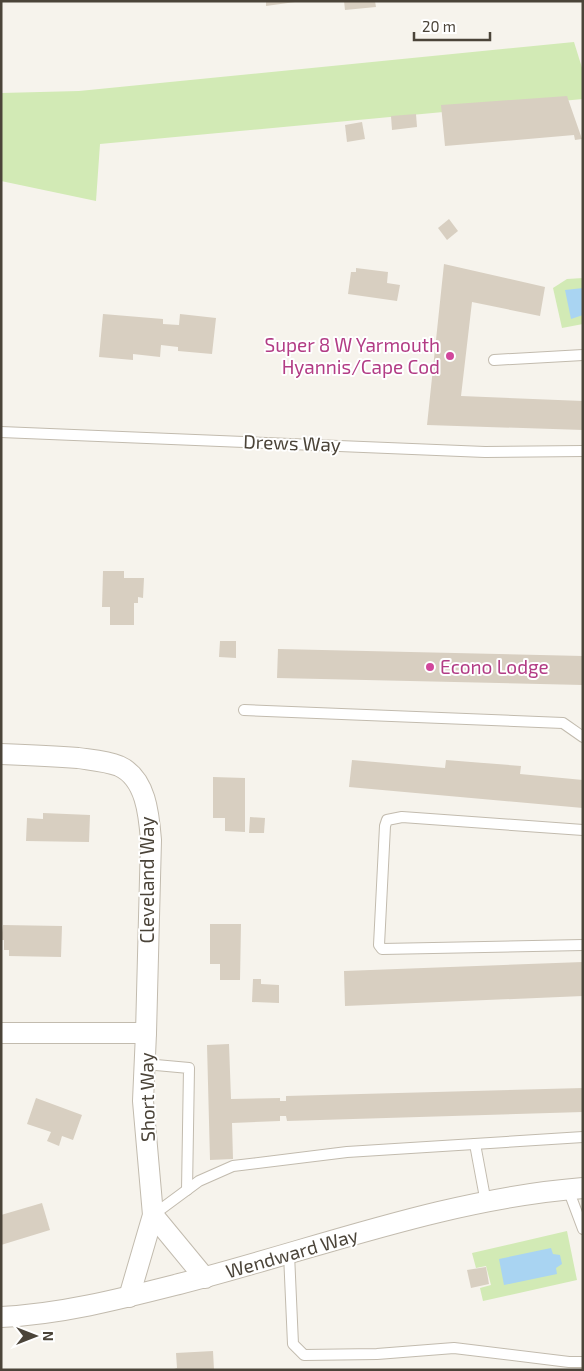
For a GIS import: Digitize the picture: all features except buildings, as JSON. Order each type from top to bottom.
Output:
[{"type":"street","name":"Cleveland Way","points":[[1,754],[60,756],[95,760],[120,766],[132,776],[143,793],[149,812],[151,840],[146,1033]]},
{"type":"street","name":"Short Way","points":[[1,1032],[146,1033],[143,1102],[153,1215],[129,1297]]},
{"type":"street","name":"Wendward Way","points":[[1,1317],[87,1307],[205,1278],[410,1219],[486,1203],[575,1189]]},
{"type":"street","points":[[153,1215],[205,1278]]},
{"type":"lane","points":[[494,360],[583,355]]},
{"type":"lane","name":"Drews Way","points":[[1,432],[485,452],[583,451]]},
{"type":"lane","points":[[244,710],[563,723],[583,737]]},
{"type":"lane","points":[[583,830],[402,817],[387,820],[385,826],[379,945],[382,950],[583,945]]},
{"type":"lane","points":[[145,1064],[189,1068],[188,1190]]},
{"type":"lane","points":[[153,1215],[199,1181],[233,1166],[347,1152],[583,1137]]},
{"type":"lane","points":[[474,1144],[486,1203]]},
{"type":"lane","points":[[575,1189],[583,1229]]},
{"type":"lane","points":[[289,1254],[293,1344],[304,1355],[376,1354],[454,1348],[569,1362],[583,1362]]},
{"type":"green space","points":[[574,42],[583,71],[583,99],[100,144],[96,201],[1,181],[1,93],[79,91]]},
{"type":"green space","points":[[583,278],[583,324],[562,328],[553,288],[567,279]]},
{"type":"green space","points":[[567,1231],[577,1280],[483,1301],[480,1288],[491,1285],[486,1266],[476,1268],[472,1253]]},
{"type":"water","points":[[583,288],[583,315],[571,319],[565,290]]},
{"type":"water","points":[[551,1248],[553,1254],[560,1255],[562,1264],[556,1268],[557,1274],[504,1285],[499,1259]]},
{"type":"place","name":"Super 8 W Yarmouth Hyannis/Cape Cod","points":[[450,356]]},
{"type":"place","name":"Econo Lodge","points":[[430,667]]}]
